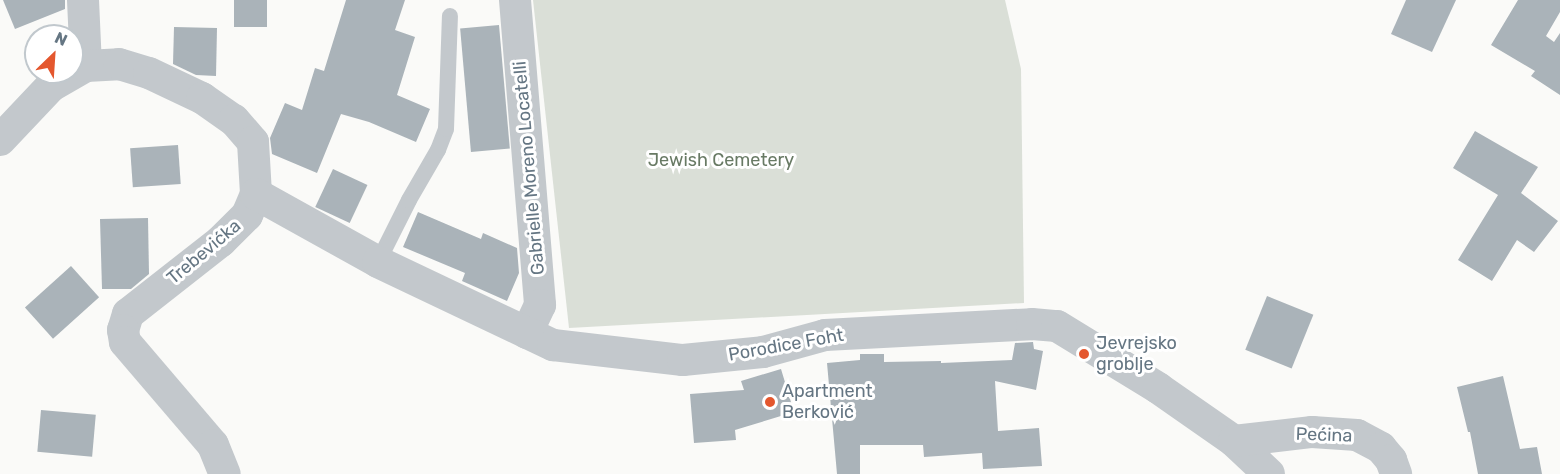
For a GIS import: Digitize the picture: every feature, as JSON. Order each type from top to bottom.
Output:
[{"type":"street","points":[[83,0],[86,66]]},
{"type":"street","name":"Gabrielle Moreno Locatelli","points":[[515,0],[540,305],[527,333]]},
{"type":"street","points":[[0,140],[51,86],[86,66],[119,64],[149,73],[195,94],[234,120],[253,142],[256,194]]},
{"type":"street","name":"Porodice Foht","points":[[256,194],[378,262],[553,345],[683,360],[763,352],[825,335],[1032,324],[1057,326],[1158,388],[1234,441],[1269,474]]},
{"type":"street","name":"Trebevićka","points":[[225,474],[213,445],[125,342],[123,330],[128,314],[221,241],[247,215],[256,194]]},
{"type":"street","name":"Pećina","points":[[1234,441],[1312,432],[1357,435],[1381,448],[1396,474]]},
{"type":"lane","points":[[378,262],[409,200],[438,150],[446,129],[450,16]]},
{"type":"green space","name":"Jewish Cemetery","points":[[533,0],[1005,0],[1021,69],[1024,303],[569,328]]},
{"type":"building","points":[[3,0],[65,0],[65,9],[15,29]]},
{"type":"building","points":[[234,0],[267,0],[267,27],[234,27]]},
{"type":"building","points":[[346,0],[405,0],[395,30],[415,37],[397,95],[430,109],[416,142],[369,122],[341,114],[317,173],[272,154],[270,138],[285,103],[302,110],[315,68],[324,71]]},
{"type":"building","points":[[1406,0],[1456,0],[1432,52],[1391,34]]},
{"type":"building","points":[[1518,0],[1560,0],[1560,12],[1546,36],[1554,42],[1560,33],[1560,95],[1531,76],[1535,71],[1491,45]]},
{"type":"building","points":[[499,25],[510,149],[471,152],[460,28]]},
{"type":"building","points":[[174,27],[217,28],[216,76],[196,75],[173,64]]},
{"type":"building","points":[[1475,131],[1538,167],[1521,193],[1558,221],[1534,252],[1517,240],[1492,281],[1458,260],[1498,195],[1453,168]]},
{"type":"building","points":[[178,145],[181,184],[133,187],[130,148]]},
{"type":"building","points":[[333,169],[367,185],[350,223],[315,207]]},
{"type":"building","points":[[418,212],[481,239],[483,233],[517,248],[519,273],[507,301],[462,281],[465,273],[403,247]]},
{"type":"building","points":[[148,218],[149,274],[131,289],[102,289],[100,219]]},
{"type":"building","points":[[71,266],[99,297],[53,339],[25,307]]},
{"type":"building","points":[[1267,296],[1313,315],[1292,369],[1245,350]]},
{"type":"building","points":[[1033,342],[1034,349],[1043,351],[1036,390],[995,381],[998,431],[1039,428],[1042,466],[983,469],[982,453],[924,457],[923,445],[860,445],[860,474],[837,474],[827,363],[860,360],[860,354],[884,354],[884,362],[941,361],[941,363],[1012,360],[1015,343]]},
{"type":"building","points":[[781,369],[794,412],[735,430],[736,440],[694,443],[690,394],[744,390],[741,381]]},
{"type":"building","points":[[1503,376],[1520,449],[1537,447],[1542,474],[1478,474],[1470,432],[1468,432],[1457,387]]},
{"type":"building","points":[[41,410],[96,415],[92,457],[37,452]]},
{"type":"place","name":"Jevrejsko groblje","points":[[1084,354]]},
{"type":"place","name":"Apartment Berković","points":[[770,402]]}]
